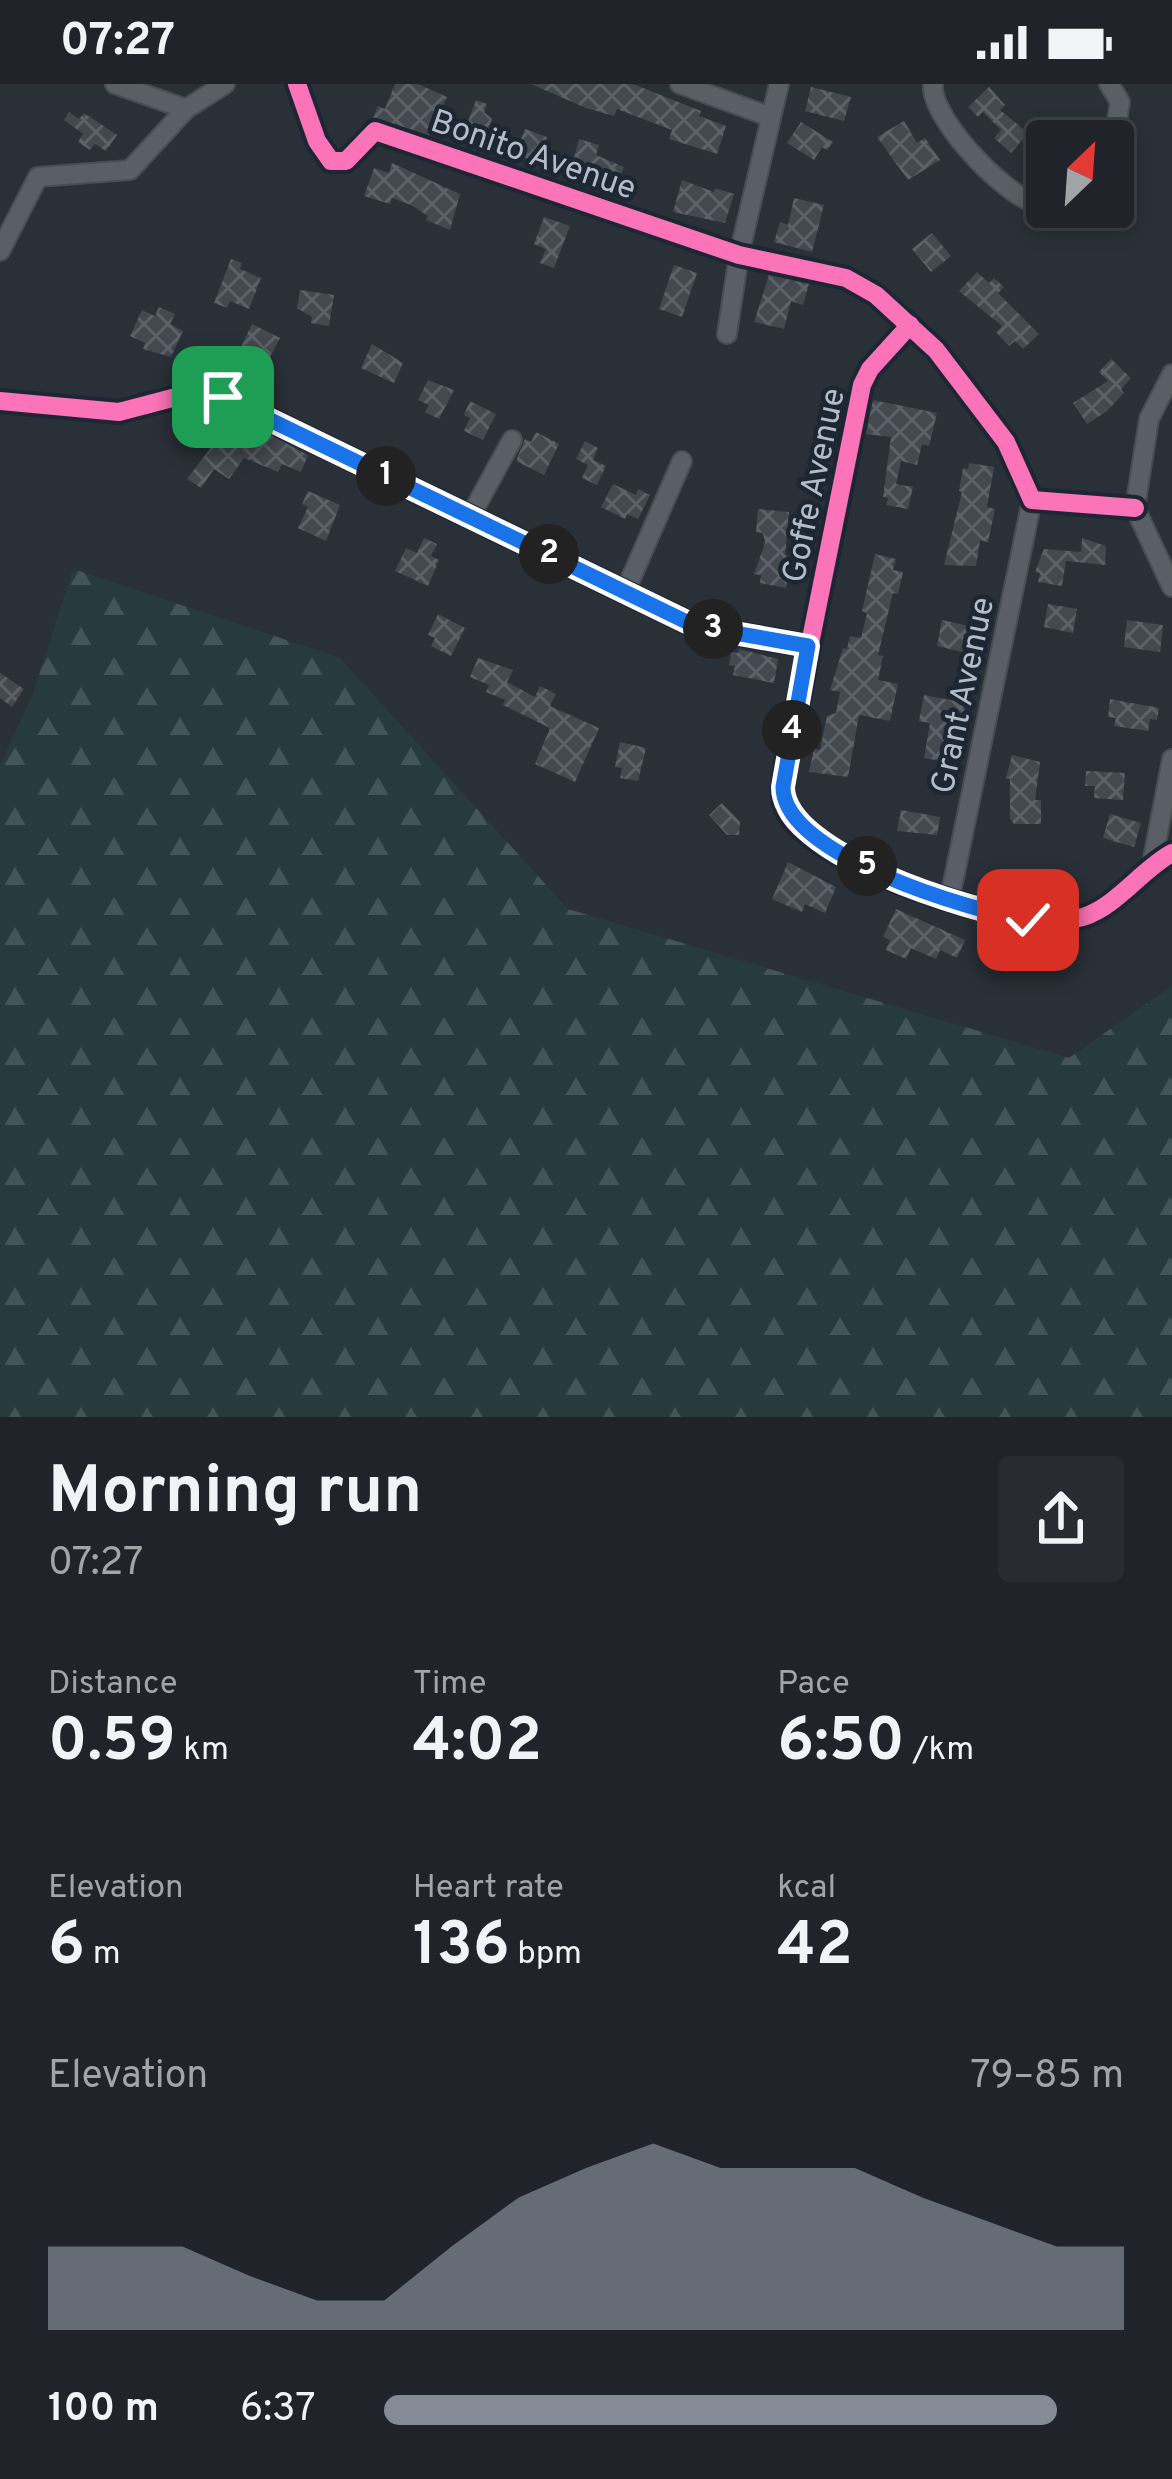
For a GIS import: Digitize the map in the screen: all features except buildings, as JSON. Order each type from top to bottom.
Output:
[{"type":"street","points":[[115,84],[186,109]]},
{"type":"street","points":[[0,251],[38,177],[130,170],[186,109],[225,84]]},
{"type":"street","name":"Bonito Avenue","points":[[297,84],[316,142],[331,161],[346,160],[375,131],[739,254]]},
{"type":"street","points":[[680,84],[771,117]]},
{"type":"street","points":[[727,334],[739,254],[779,84]]},
{"type":"street","points":[[933,84],[932,92],[950,130],[1026,201]]},
{"type":"street","points":[[1114,85],[1120,102],[1117,120]]},
{"type":"street","points":[[739,254],[846,278],[876,295],[936,350],[1006,442],[1032,500],[1136,508]]},
{"type":"street","name":"Goffe Avenue","points":[[910,325],[870,369],[862,385],[783,787],[788,812],[796,824],[838,854],[949,902],[1028,920],[1084,917],[1172,853]]},
{"type":"street","points":[[1172,374],[1149,419],[1136,508],[1172,587]]},
{"type":"street","points":[[0,401],[119,412],[199,391],[211,394],[695,626],[808,646]]},
{"type":"street","points":[[470,517],[512,440]]},
{"type":"street","points":[[626,592],[682,461]]},
{"type":"street","name":"Grant Avenue","points":[[949,902],[1032,500]]},
{"type":"street","points":[[1152,864],[1172,759]]},
{"type":"green space","points":[[73,569],[340,658],[568,909],[1069,1058],[1172,986],[1172,1417],[0,1417],[0,765],[33,694]]},
{"type":"cycle path","points":[[297,84],[317,141],[331,161],[346,161],[375,131],[739,255],[846,278],[876,295],[936,350],[1006,442],[1032,500],[1135,508]]},
{"type":"cycle path","points":[[910,325],[870,369],[862,385],[785,768],[783,796],[788,813],[838,854],[879,874],[971,906],[1054,920],[1095,912],[1172,853]]},
{"type":"cycle path","points":[[0,401],[119,412],[199,391],[223,397],[695,626],[807,646]]},
{"type":"route","points":[[223,397],[695,626],[808,646],[783,787],[783,800],[796,824],[838,854],[949,902],[1028,920]]}]
